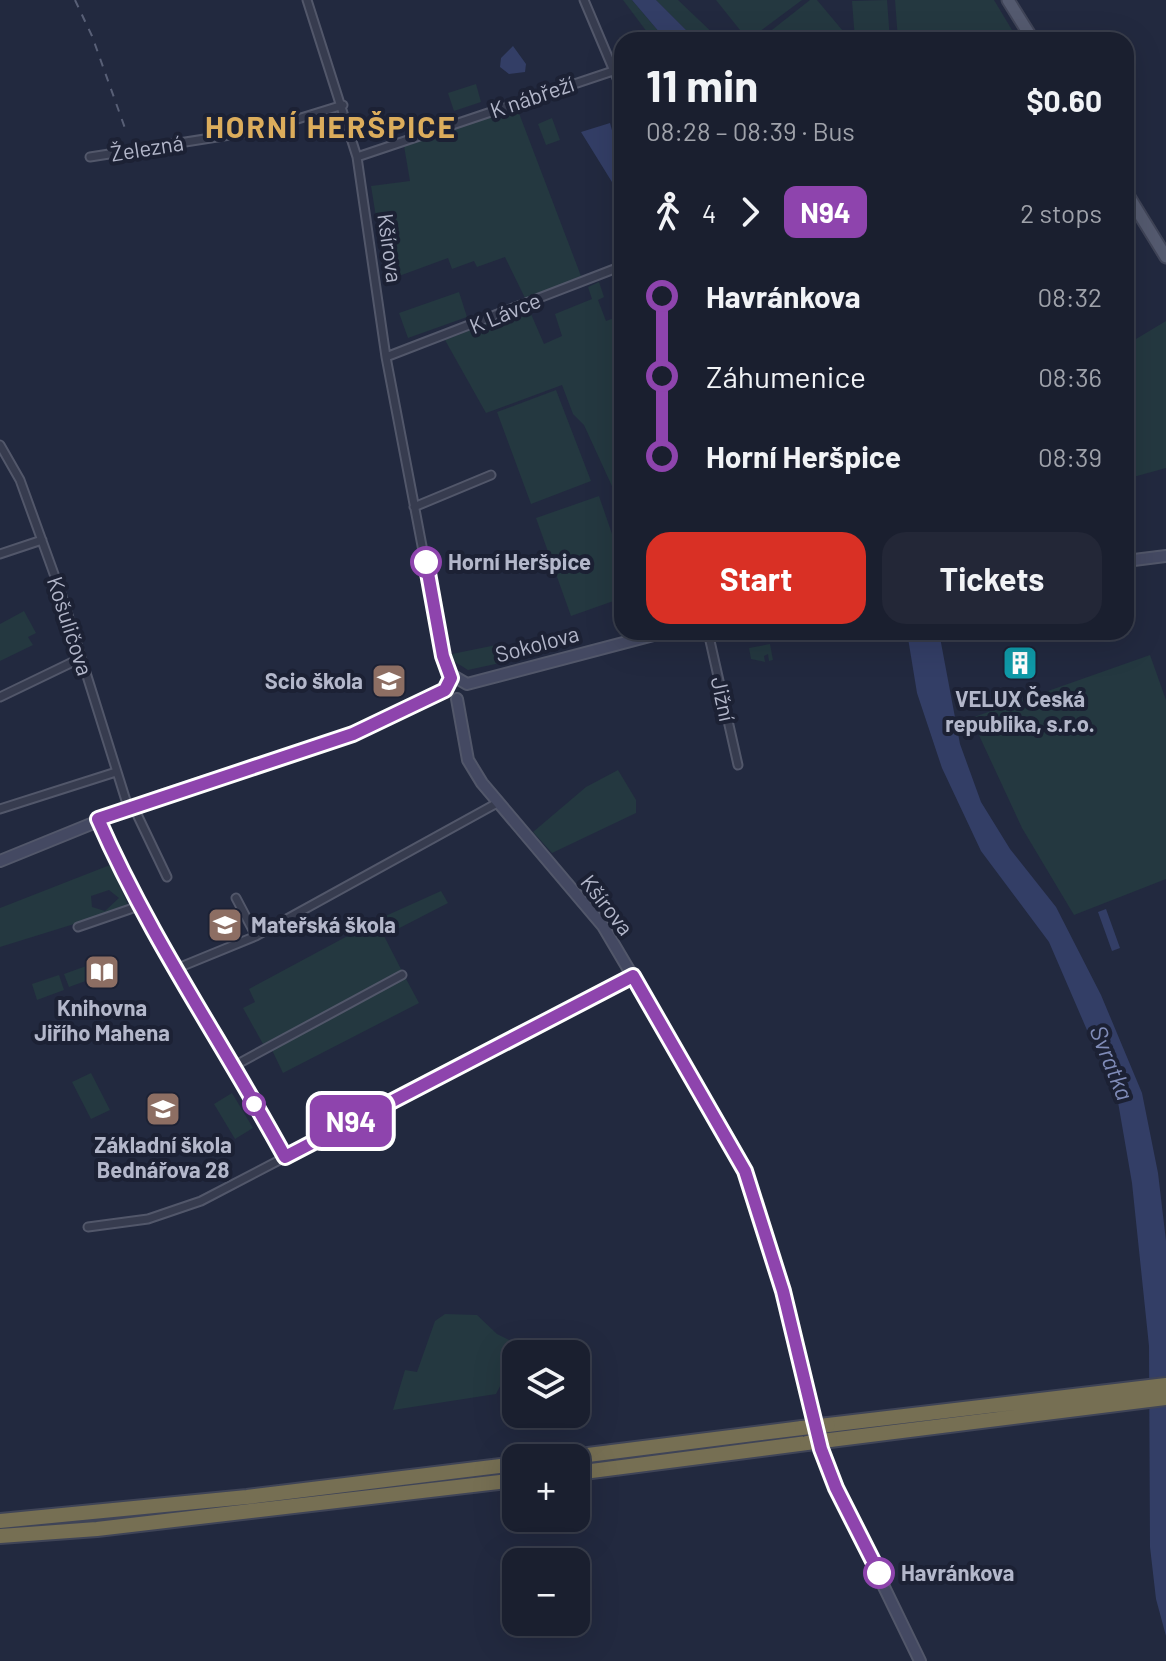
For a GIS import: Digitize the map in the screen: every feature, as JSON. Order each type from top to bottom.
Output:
[{"type":"highway","points":[[1094,1401],[1166,1385]]},
{"type":"highway","points":[[590,1471],[1094,1401],[1166,1398]]},
{"type":"highway","points":[[590,1456],[818,1437]]},
{"type":"highway","points":[[0,1521],[216,1501],[502,1466]]},
{"type":"highway","points":[[0,1536],[112,1528],[502,1482]]},
{"type":"main road","points":[[1008,0],[1028,32]]},
{"type":"main road","points":[[1134,205],[1166,257]]},
{"type":"street","name":"Kšírova","points":[[307,0],[343,105],[357,157],[386,357],[443,656],[451,678]]},
{"type":"street","points":[[584,0],[614,66]]},
{"type":"street","name":"K nábřeží","points":[[357,157],[614,71]]},
{"type":"street","name":"Železná","points":[[90,157],[262,130],[343,105]]},
{"type":"street","name":"K Lávce","points":[[386,357],[614,269]]},
{"type":"street","name":"Košuličova","points":[[1,448],[42,540],[116,772],[167,877]]},
{"type":"street","points":[[414,507],[491,475]]},
{"type":"street","points":[[0,554],[42,540]]},
{"type":"street","points":[[1134,560],[1166,556]]},
{"type":"street","name":"Sokolova","points":[[467,684],[635,640]]},
{"type":"street","name":"Jižní","points":[[710,640],[738,765]]},
{"type":"street","points":[[0,697],[81,658]]},
{"type":"street","points":[[0,861],[130,806],[353,734],[445,690],[451,678],[461,678],[467,684],[466,693],[457,699],[448,696],[445,690]]},
{"type":"street","name":"Kšírova","points":[[457,699],[468,760],[499,802],[594,915],[633,976],[745,1171],[783,1291],[812,1415]]},
{"type":"street","points":[[0,809],[116,772]]},
{"type":"street","points":[[173,970],[256,936],[499,802]]},
{"type":"street","points":[[98,819],[173,970],[285,1157]]},
{"type":"street","points":[[236,898],[256,936]]},
{"type":"street","points":[[78,927],[139,906]]},
{"type":"street","points":[[232,1067],[402,975]]},
{"type":"street","points":[[88,1227],[139,1221],[185,1208],[633,976]]},
{"type":"street","points":[[818,1437],[836,1488],[920,1661]]},
{"type":"shaded area","points":[[623,0],[632,0],[659,32],[647,32]]},
{"type":"shaded area","points":[[656,0],[678,0],[712,32],[688,32]]},
{"type":"shaded area","points":[[716,0],[802,0],[759,32],[742,32]]},
{"type":"shaded area","points":[[810,0],[817,0],[844,32],[769,32]]},
{"type":"shaded area","points":[[887,0],[889,32],[854,32],[852,1]]},
{"type":"shaded area","points":[[895,0],[994,0],[1013,32],[897,32]]},
{"type":"shaded area","points":[[476,84],[481,102],[454,111],[448,93]]},
{"type":"shaded area","points":[[517,108],[581,276],[526,300],[505,257],[477,267],[474,261],[452,269],[448,258],[399,276],[397,271],[385,273],[371,186],[410,181],[404,146]]},
{"type":"shaded area","points":[[552,118],[560,140],[546,145],[538,124]]},
{"type":"shaded area","points":[[599,282],[604,297],[598,300],[606,321],[614,318],[614,491],[584,425],[573,414],[562,385],[486,413],[445,340],[528,307],[544,344],[562,336],[555,314],[592,299],[588,287]]},
{"type":"shaded area","points":[[459,292],[467,317],[408,338],[399,313]]},
{"type":"shaded area","points":[[1166,321],[1166,468],[1134,477],[1134,340]]},
{"type":"shaded area","points":[[556,390],[591,481],[531,504],[497,412]]},
{"type":"shaded area","points":[[599,496],[614,540],[614,601],[571,616],[536,518]]},
{"type":"shaded area","points":[[24,611],[36,633],[28,637],[33,645],[0,661],[0,624]]},
{"type":"shaded area","points":[[501,644],[509,661],[468,670],[452,660],[452,654]]},
{"type":"shaded area","points":[[770,644],[773,660],[769,661],[768,654],[764,656],[765,662],[751,659],[749,648]]},
{"type":"shaded area","points":[[1150,655],[1166,700],[1166,879],[1074,915],[1022,828],[971,718]]},
{"type":"shaded area","points":[[618,770],[636,800],[636,813],[552,853],[533,832],[586,787]]},
{"type":"shaded area","points":[[110,865],[129,907],[0,947],[0,908]],"holes":[[[109,890],[119,898],[105,911],[92,907],[91,896]]]},
{"type":"shaded area","points":[[441,891],[448,903],[384,936],[403,973],[263,1044],[243,1008],[255,1002],[249,989],[381,918]]},
{"type":"shaded area","points":[[89,965],[94,978],[69,987],[64,974]]},
{"type":"shaded area","points":[[59,975],[64,990],[37,1000],[32,984]]},
{"type":"shaded area","points":[[405,977],[419,1003],[283,1073],[271,1048]]},
{"type":"shaded area","points":[[91,1073],[110,1110],[91,1119],[72,1082]]},
{"type":"shaded area","points":[[232,1093],[253,1128],[235,1139],[214,1104]]},
{"type":"shaded area","points":[[445,1314],[477,1315],[497,1334],[509,1340],[502,1340],[502,1382],[496,1394],[393,1410],[405,1370],[417,1372],[435,1321]]},
{"type":"water","points":[[632,0],[656,0],[688,32],[659,32]]},
{"type":"water","points":[[513,46],[526,64],[525,72],[509,74],[500,67],[501,58]]},
{"type":"water","points":[[610,123],[614,137],[614,185],[581,132]]},
{"type":"water","name":"Svratka","points":[[908,640],[940,640],[960,744],[981,802],[1010,849],[1056,907],[1101,995],[1142,1093],[1158,1173],[1166,1241],[1166,1636],[1156,1599],[1150,1547],[1149,1346],[1132,1183],[1118,1102],[1049,942],[981,851],[942,768],[917,693]]},
{"type":"water","points":[[1106,909],[1120,948],[1112,951],[1098,912]]},
{"type":"railway","points":[[75,0],[92,36],[126,131]]},
{"type":"bus line","name":"N94","points":[[426,562],[443,656],[451,678],[445,684],[445,690],[353,734],[98,819],[120,869],[173,970],[285,1157],[633,976],[745,1171],[783,1291],[821,1449],[836,1488],[879,1573]]},
{"type":"place","name":"Horní Heršpice","points":[[426,562]]},
{"type":"place","name":"VELUX Česká republika, s.r.o.","points":[[1020,663]]},
{"type":"place","name":"Scio škola","points":[[389,681]]},
{"type":"place","name":"Mateřská škola","points":[[225,925]]},
{"type":"place","name":"Knihovna Jiřího Mahena","points":[[102,972]]},
{"type":"place","name":"Základní škola Bednářova 28","points":[[163,1109]]},
{"type":"place","name":"Havránkova","points":[[879,1573]]},
{"type":"district","name":"HORNÍ HERŠPICE","points":[[331,128]]}]
